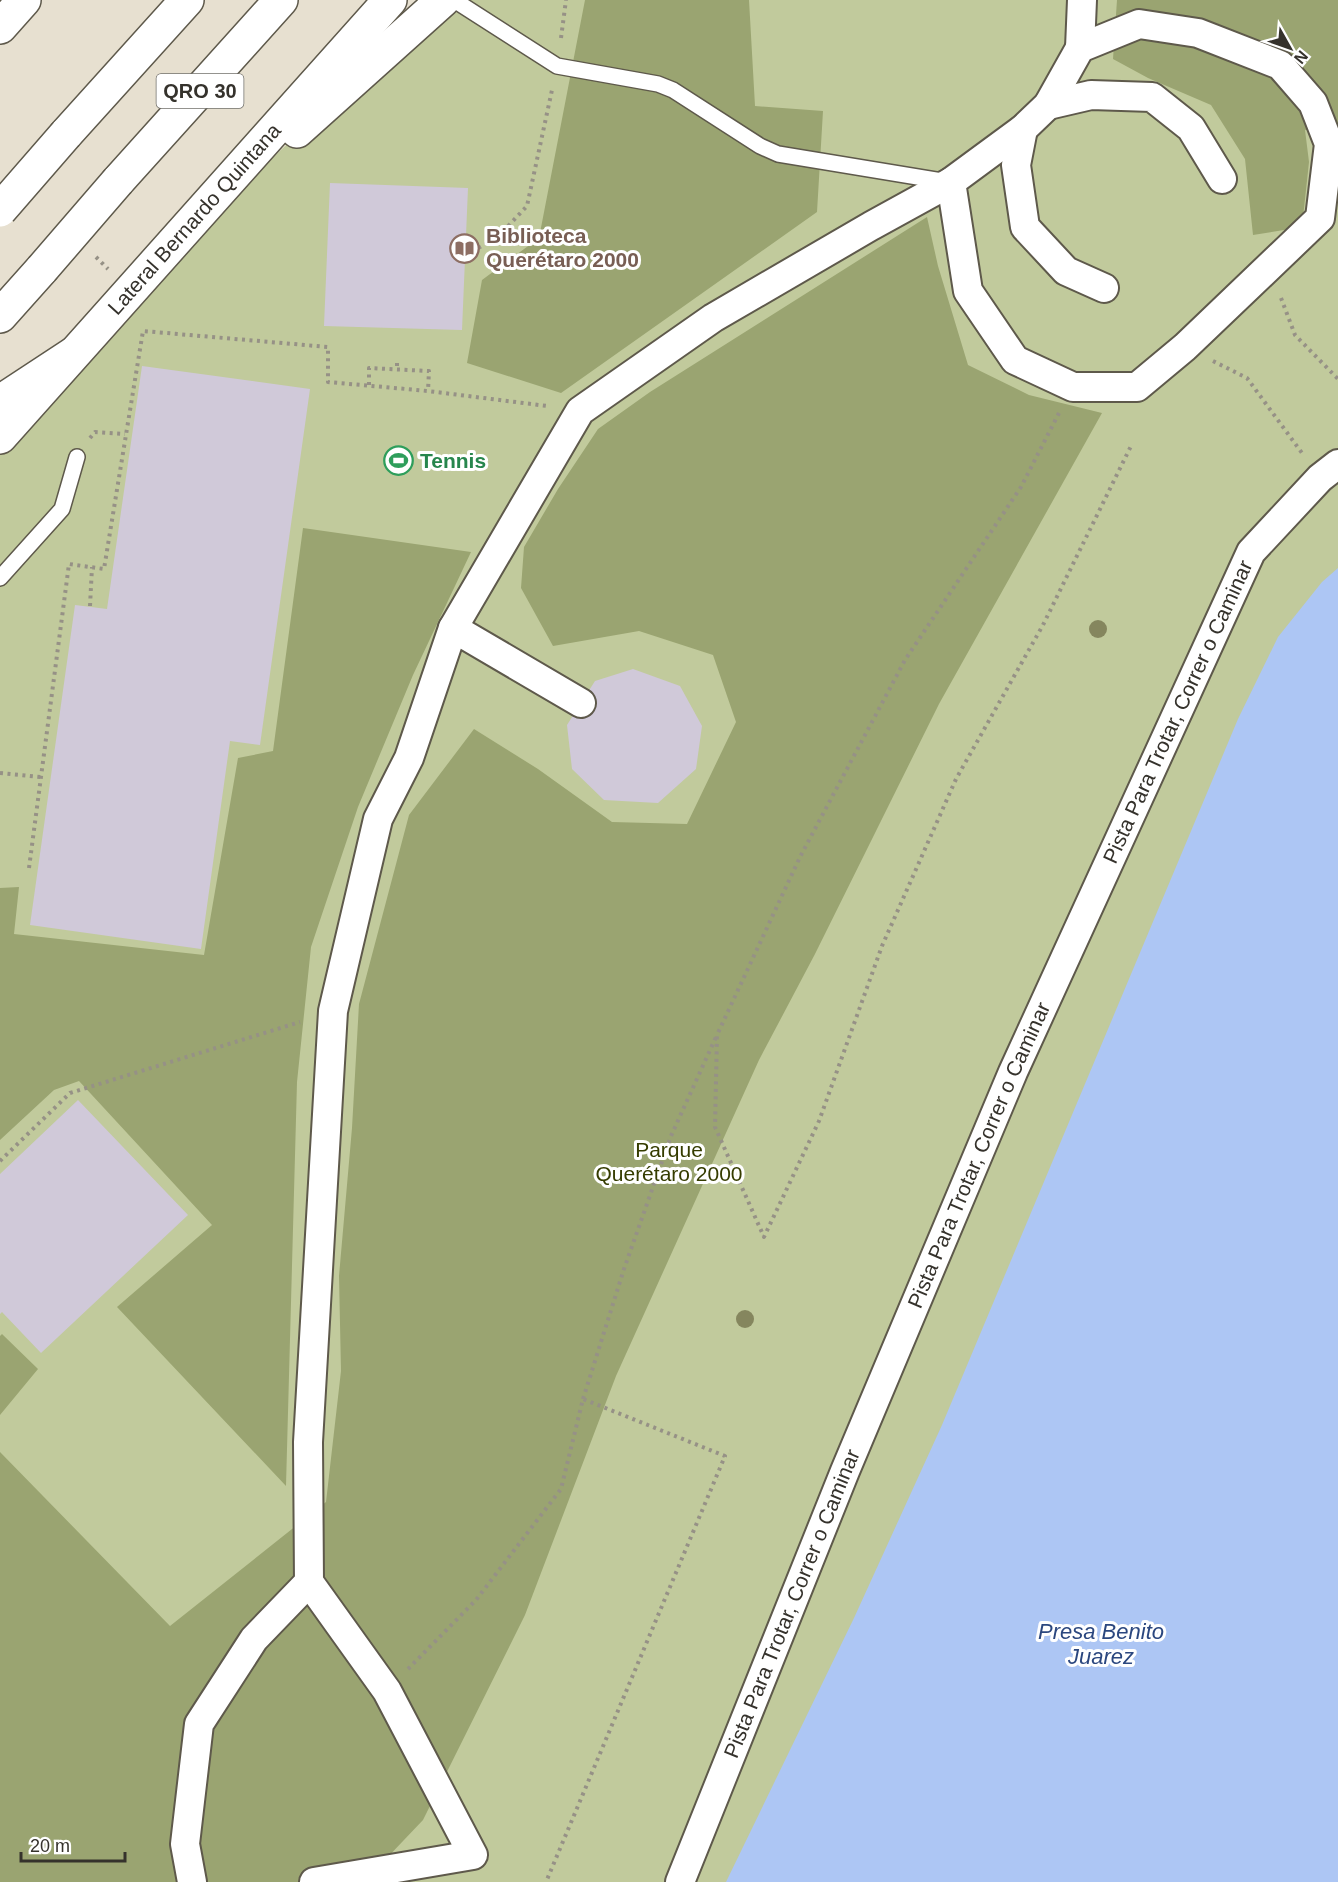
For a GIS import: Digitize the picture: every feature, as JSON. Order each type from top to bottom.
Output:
[{"type":"street","points":[[0,27],[24,0]]},
{"type":"street","name":"QRO 30","points":[[0,210],[187,0]]},
{"type":"street","name":"QRO 30","points":[[0,316],[281,0]]},
{"type":"street","name":"Lateral Bernardo Quintana","points":[[0,436],[390,0]]},
{"type":"street","points":[[171,244],[443,0]]},
{"type":"street","points":[[314,1882],[473,1855],[387,1690],[309,1582],[308,1442],[333,1011],[378,819],[409,758],[453,628],[580,411],[713,318],[951,182],[1023,129],[1048,105],[1080,48],[1082,0]]},
{"type":"street","points":[[951,182],[969,291],[1015,360],[1073,387],[1137,387],[1185,347],[1270,267],[1329,219],[1334,144],[1313,103],[1280,65],[1198,33],[1139,24],[1080,48]]},
{"type":"street","points":[[1048,105],[1091,95],[1152,97],[1191,128],[1222,179]]},
{"type":"street","points":[[1023,129],[1016,165],[1025,227],[1066,271],[1104,288]]},
{"type":"street","points":[[0,402],[74,354]]},
{"type":"street","name":"Pista Para Trotar, Correr o Caminar","points":[[680,1882],[845,1471],[1013,1071],[1251,552],[1329,471]]},
{"type":"street","points":[[453,628],[581,703]]},
{"type":"street","points":[[192,1882],[185,1844],[199,1724],[254,1639],[309,1582]]},
{"type":"lane","points":[[454,0],[557,66],[658,84],[673,90],[760,146],[778,154],[951,182]]},
{"type":"lane","points":[[0,578],[62,509],[77,456]]},
{"type":"path","points":[[465,255],[497,238],[527,206],[557,66],[566,0]]},
{"type":"path","points":[[1270,267],[1294,335],[1338,379]]},
{"type":"path","points":[[29,868],[69,564],[104,569],[143,331],[328,347],[328,382],[428,391],[580,411]]},
{"type":"path","points":[[1185,347],[1247,378],[1329,471]]},
{"type":"path","points":[[397,363],[397,369]]},
{"type":"path","points":[[369,385],[369,368],[429,371],[428,391]]},
{"type":"path","points":[[387,1690],[476,1600],[561,1489],[583,1399],[624,1269],[671,1136],[717,1035],[800,857],[905,660],[1021,487],[1073,387]]},
{"type":"path","points":[[77,456],[95,432],[125,434]]},
{"type":"path","points":[[717,1035],[715,1127],[764,1237],[819,1121],[882,946],[956,779],[1043,625],[1132,444]]},
{"type":"path","points":[[90,606],[92,567]]},
{"type":"path","points":[[0,773],[41,777]]},
{"type":"path","points":[[0,1161],[70,1093],[333,1011]]},
{"type":"path","points":[[546,1882],[725,1456],[583,1399]]},
{"type":"green space","name":"Parque Querétaro 2000","points":[[422,0],[1338,0],[1338,1882],[0,1882],[0,442],[169,253],[321,113]]},
{"type":"green space","points":[[585,0],[749,0],[755,106],[823,111],[817,212],[561,393],[467,363],[482,280],[539,238]]},
{"type":"green space","points":[[1117,0],[1338,0],[1338,125],[1305,130],[1309,162],[1302,227],[1253,235],[1245,159],[1211,105],[1148,78],[1113,59]]},
{"type":"green space","points":[[927,217],[938,266],[968,365],[1029,395],[1102,413],[939,704],[815,954],[759,1060],[616,1376],[525,1615],[423,1820],[364,1882],[0,1882],[0,1452],[170,1626],[326,1502],[341,1371],[339,1276],[352,1128],[359,1004],[409,815],[474,729],[538,769],[612,822],[687,824],[736,722],[713,655],[639,631],[553,646],[521,588],[524,547],[558,489],[598,429],[650,392]]},
{"type":"green space","points":[[303,528],[471,552],[413,675],[358,807],[311,947],[297,1082],[286,1486],[117,1307],[212,1225],[79,1081],[54,1090],[0,1140],[0,888],[19,887],[14,934],[204,955],[238,758],[273,751]]},
{"type":"green space","points":[[2,1334],[38,1369],[0,1415],[0,1336]]},
{"type":"water","name":"Presa Benito Juarez","points":[[1338,568],[1338,1882],[726,1882],[854,1618],[942,1425],[1238,719],[1278,637],[1322,582]]},
{"type":"building","points":[[330,183],[468,188],[462,330],[324,326]]},
{"type":"building","points":[[142,366],[310,389],[260,745],[230,741],[201,949],[30,925],[75,605],[107,609]]},
{"type":"building","points":[[633,669],[680,686],[702,726],[696,769],[658,803],[604,800],[572,769],[567,725],[595,681]]},
{"type":"building","points":[[78,1100],[188,1215],[41,1353],[2,1312],[0,1314],[0,1174]]},
{"type":"place","name":"Biblioteca Querétaro 2000","points":[[465,248]]},
{"type":"place","name":"Tennis","points":[[399,461]]}]
